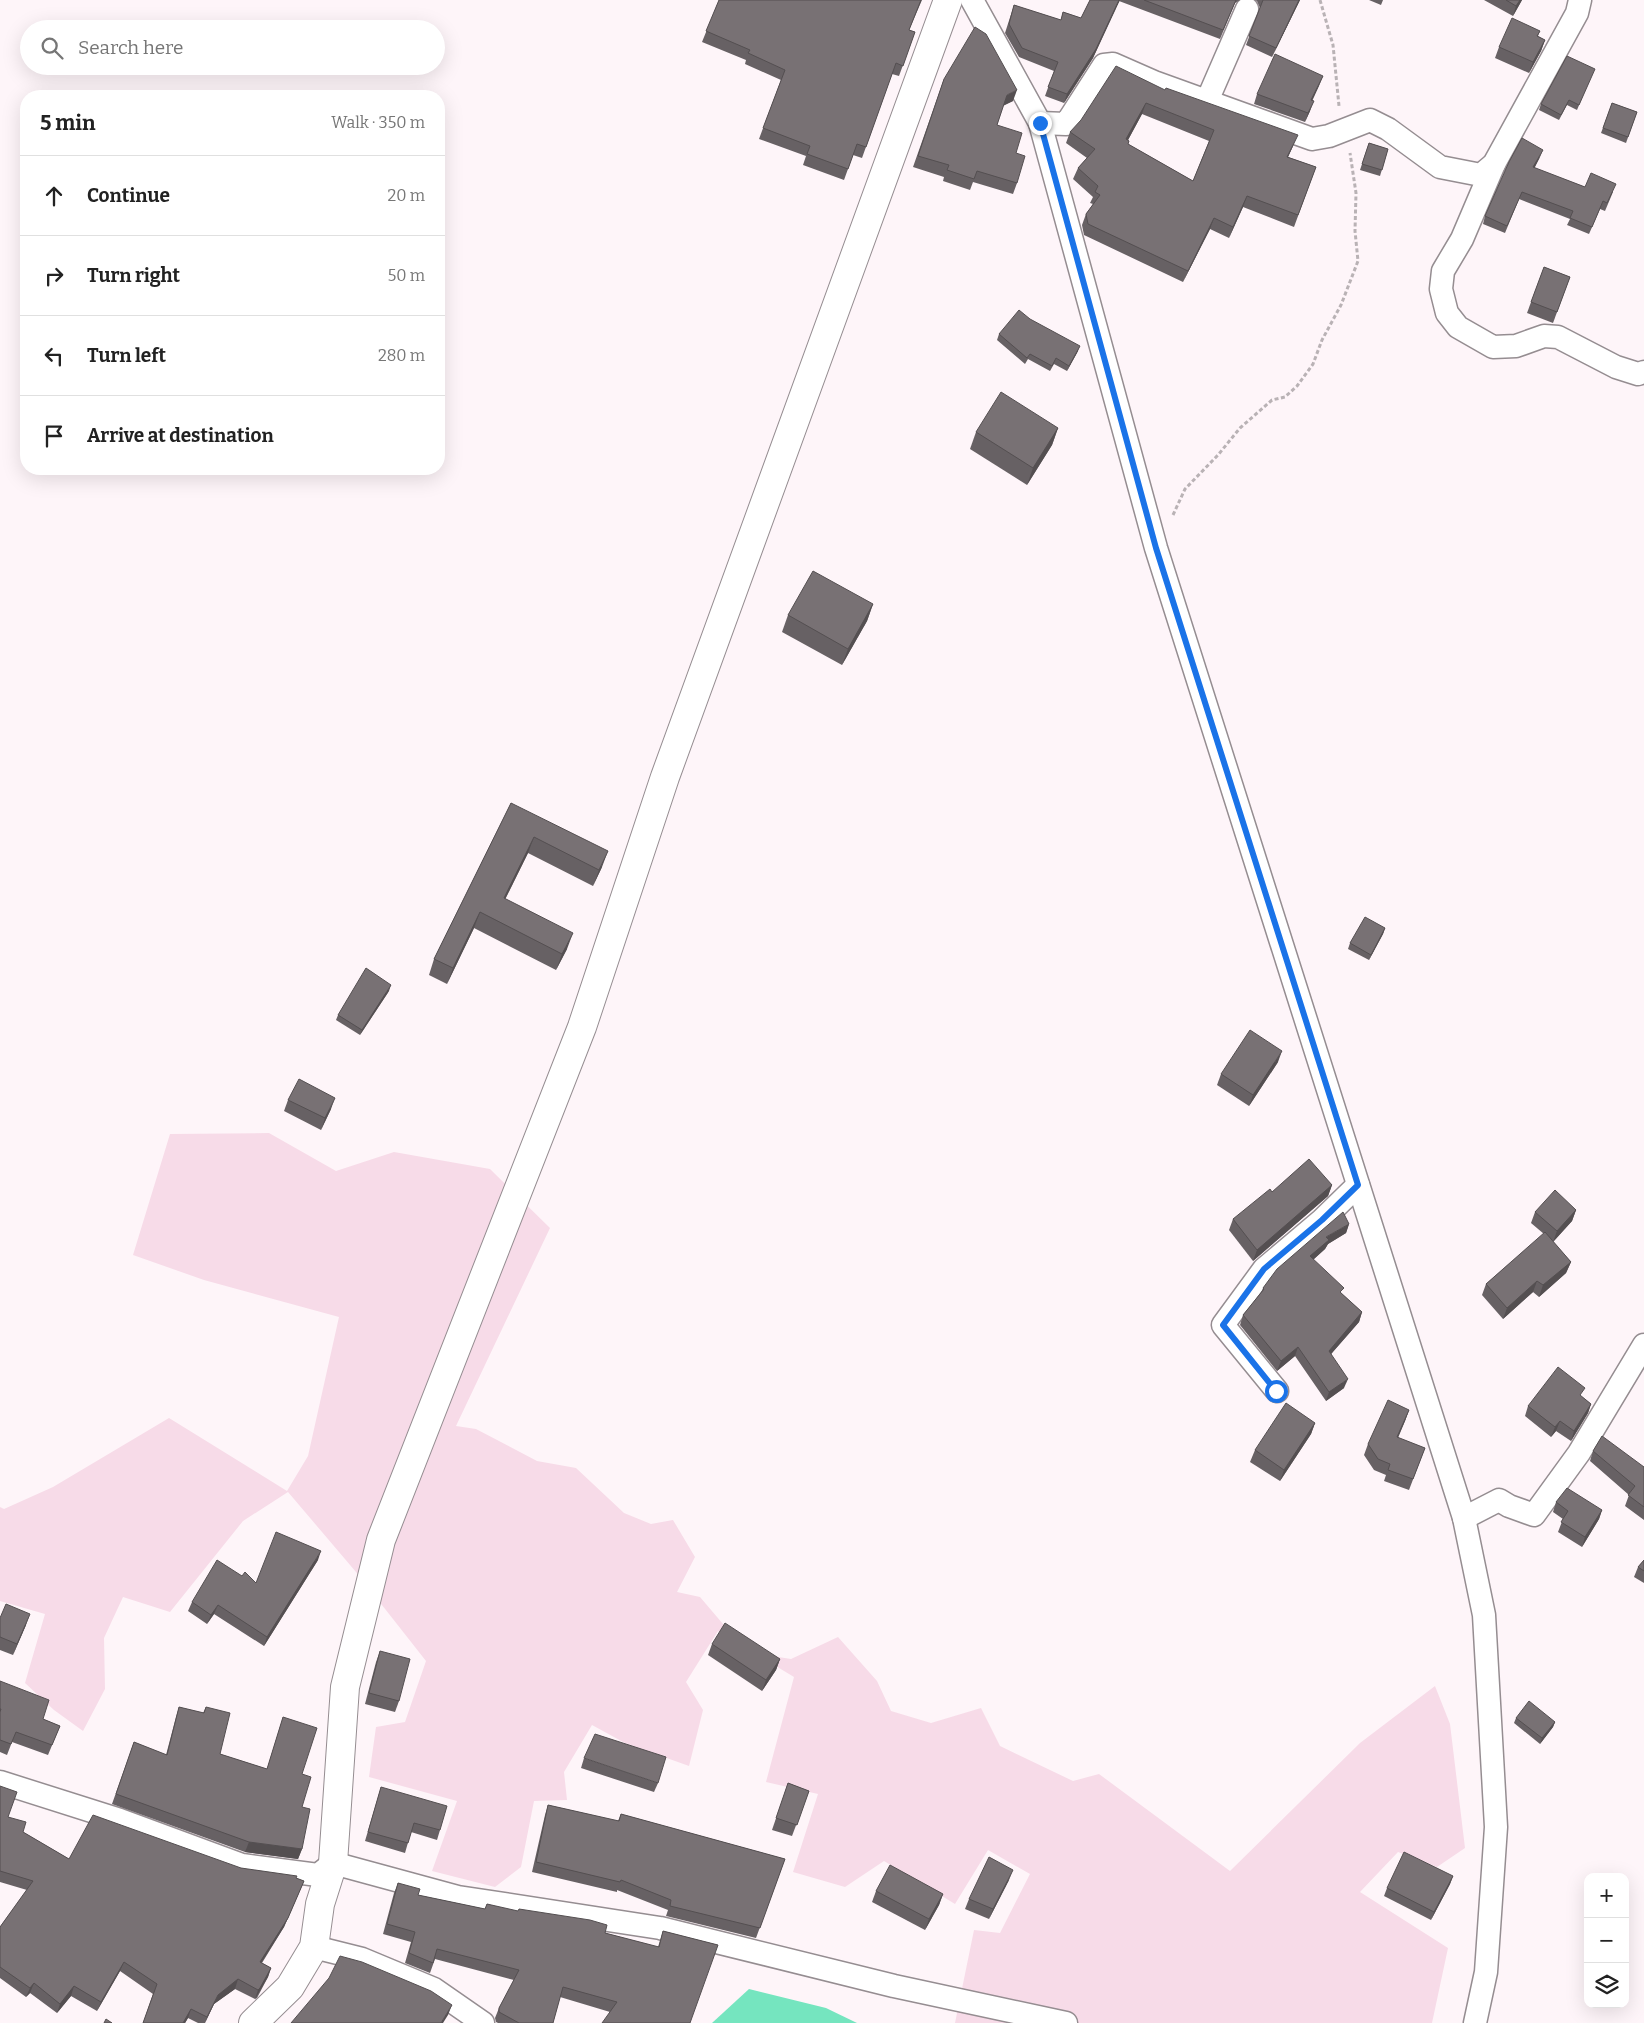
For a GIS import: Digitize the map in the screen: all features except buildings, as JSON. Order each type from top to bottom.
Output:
[{"type":"main road","points":[[253,2023],[290,1987],[314,1947],[320,1904],[332,1863],[345,1688],[381,1540],[582,1027],[665,777],[948,0]]},
{"type":"street","points":[[972,0],[1040,123],[1153,538],[1464,1518],[1484,1615],[1496,1827],[1486,1972],[1475,2023]]},
{"type":"street","points":[[1580,0],[1577,12],[1494,164],[1462,239],[1443,271],[1441,289],[1447,313],[1458,327],[1493,347],[1516,346],[1544,336],[1558,337],[1616,367],[1638,374],[1644,372]]},
{"type":"street","points":[[1207,101],[1247,9]]},
{"type":"street","points":[[1040,123],[1066,124],[1104,65],[1113,64],[1312,139],[1328,136],[1370,120],[1388,129],[1440,167],[1482,175],[1494,164]]},
{"type":"street","points":[[1276,1391],[1223,1325],[1264,1269],[1322,1220],[1358,1185]]},
{"type":"street","points":[[1464,1518],[1499,1500],[1509,1506],[1534,1514],[1579,1453],[1644,1345]]},
{"type":"street","points":[[0,1782],[120,1820],[242,1865],[318,1875],[332,1863],[458,1897],[660,1928],[894,1986],[1066,2023]]},
{"type":"street","points":[[314,1947],[362,1959],[434,1989],[483,2023]]},
{"type":"path","points":[[1153,538],[1171,520],[1185,489],[1218,455],[1240,428],[1272,400],[1285,397],[1297,386],[1313,364],[1322,340],[1341,305],[1358,261],[1355,231],[1356,193],[1349,145],[1340,118],[1332,45],[1320,0]]},
{"type":"shaded area","points":[[269,1133],[336,1171],[394,1152],[490,1169],[550,1228],[456,1426],[476,1429],[537,1461],[576,1468],[624,1513],[651,1524],[673,1520],[695,1557],[677,1592],[700,1597],[723,1624],[772,1656],[791,1659],[838,1637],[877,1681],[891,1711],[931,1723],[981,1708],[1000,1746],[1073,1781],[1099,1774],[1230,1871],[1360,1743],[1435,1686],[1450,1724],[1465,1848],[1437,1867],[1398,1852],[1360,1892],[1448,1948],[1432,2023],[955,2023],[974,1930],[1000,1933],[1030,1874],[988,1850],[955,1904],[884,1861],[845,1887],[793,1872],[818,1794],[766,1782],[794,1677],[718,1631],[686,1682],[703,1710],[689,1766],[625,1743],[592,1725],[564,1772],[567,1800],[534,1801],[521,1867],[495,1887],[432,1871],[457,1801],[369,1777],[376,1727],[405,1722],[426,1661],[356,1572],[288,1492],[243,1521],[170,1612],[123,1597],[104,1638],[105,1689],[83,1731],[54,1710],[25,1683],[45,1614],[0,1601],[0,1507],[4,1509],[53,1487],[169,1418],[287,1491],[308,1456],[339,1317],[204,1280],[133,1255],[170,1134]]},
{"type":"shaded area","points":[[749,1989],[826,2008],[857,2023],[712,2023]]},
{"type":"route","points":[[1040,123],[1156,548],[1358,1185],[1322,1220],[1264,1269],[1223,1325],[1276,1391]]}]
